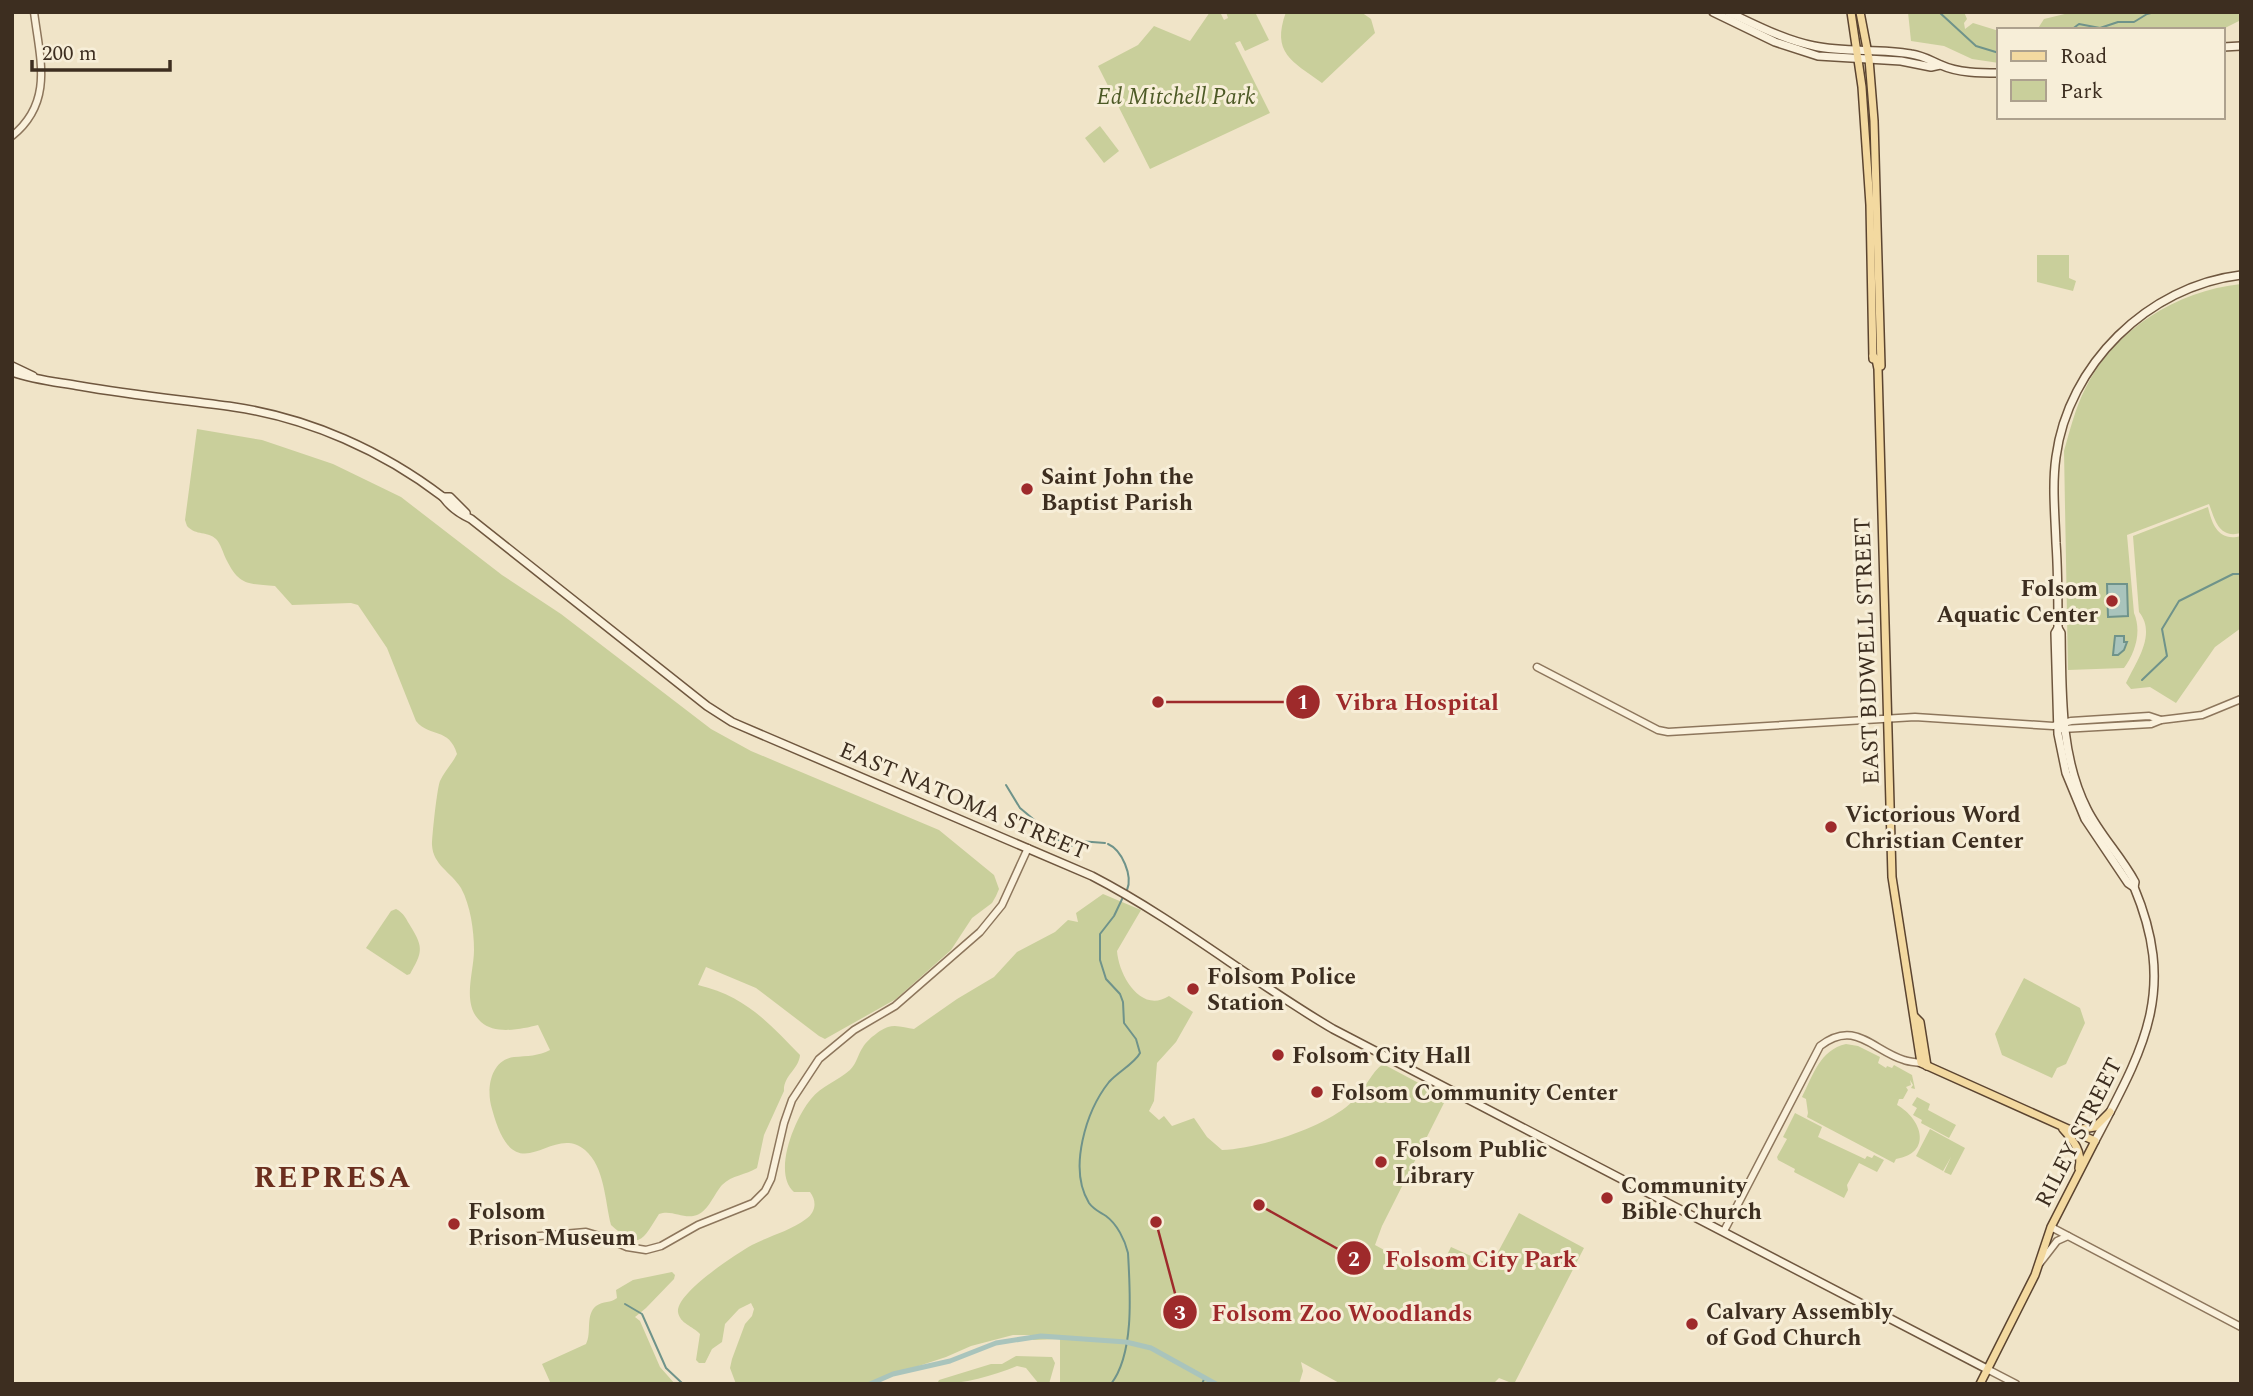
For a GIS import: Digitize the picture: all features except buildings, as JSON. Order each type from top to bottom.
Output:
[{"type":"main road","points":[[1713,12],[1804,52],[1833,58],[1900,61],[1931,67],[1940,65],[1978,73],[1997,73]]},
{"type":"main road","points":[[1728,12],[1813,46],[1921,56],[1940,65]]},
{"type":"main road","name":"EAST BIDWELL STREET","points":[[1851,12],[1864,112],[1870,205],[1874,401],[1879,408]]},
{"type":"main road","name":"EAST BIDWELL STREET","points":[[1860,12],[1868,59],[1875,149],[1892,877],[1915,1017],[1920,1022],[1924,1064]]},
{"type":"main road","points":[[1758,33],[1773,37],[1782,35]]},
{"type":"main road","points":[[1864,112],[1870,147],[1875,149]]},
{"type":"main road","points":[[1866,155],[1871,159],[1873,194],[1876,200]]},
{"type":"main road","name":"RILEY STREET","points":[[2134,887],[2128,883],[2085,819],[2073,794],[2064,765],[2060,726],[2061,633],[2058,628],[2055,462],[2067,412],[2082,381],[2115,339],[2146,313],[2188,289],[2241,275]]},
{"type":"main road","points":[[1872,308],[1876,316],[1877,353],[1881,361]]},
{"type":"main road","points":[[12,366],[36,379]]},
{"type":"main road","name":"EAST NATOMA STREET","points":[[12,372],[36,379],[234,408],[289,419],[361,447],[443,496],[451,506],[719,715],[746,729],[927,803],[1103,881],[1140,901],[1295,1006],[1458,1095],[1987,1369]]},
{"type":"main road","name":"RILEY STREET","points":[[1980,1384],[2039,1265],[2051,1227],[2139,1055],[2149,1022],[2153,993],[2154,964],[2150,938],[2134,887],[2135,882],[2096,825],[2081,796],[2060,726]]},
{"type":"main road","points":[[2104,846],[2111,850],[2130,873]]},
{"type":"main road","points":[[1924,1064],[2095,1141]]},
{"type":"main road","points":[[2070,1130],[2095,1127],[2110,1112]]},
{"type":"main road","points":[[2051,1121],[2064,1130],[2079,1151],[2081,1161],[2075,1180]]},
{"type":"street","points":[[12,136],[30,118],[40,97],[42,73],[34,12]]},
{"type":"street","points":[[1537,667],[1664,732],[1915,717],[2060,726],[2151,724],[2161,720],[2202,715],[2241,699]]},
{"type":"street","points":[[2060,726],[2150,716],[2161,720]]},
{"type":"street","points":[[2125,725],[2143,721],[2150,716]]},
{"type":"street","points":[[483,1241],[586,1232],[627,1247],[646,1250],[660,1247],[698,1225],[753,1203],[765,1191],[771,1179],[792,1100],[819,1059],[853,1030],[895,1006],[980,932],[1002,905],[1028,848]]},
{"type":"street","points":[[1724,1231],[1820,1046],[1836,1037],[1855,1036],[1904,1060],[1924,1064]]},
{"type":"street","points":[[2051,1227],[2241,1327]]},
{"type":"street","points":[[2039,1265],[2056,1241],[2068,1236]]},
{"type":"street","points":[[1987,1369],[2016,1384]]},
{"type":"green space","name":"Ed Mitchell Park","points":[[1210,12],[1220,12],[1224,20],[1228,18],[1226,12],[1255,12],[1269,40],[1245,51],[1240,41],[1235,43],[1270,113],[1150,169],[1098,66],[1138,45],[1154,26],[1190,41]]},
{"type":"green space","points":[[1286,12],[1361,12],[1371,19],[1375,33],[1322,83],[1287,55],[1281,37]]},
{"type":"green space","points":[[1908,12],[1964,12],[1967,19],[1964,23],[1965,29],[1973,23],[1997,30],[1997,63],[1972,59],[1944,46],[1911,41]]},
{"type":"green space","points":[[2073,12],[2241,12],[2241,20],[2225,28],[2038,28],[2044,19]]},
{"type":"green space","points":[[1100,126],[1119,151],[1104,163],[1085,138]]},
{"type":"green space","points":[[2037,255],[2069,255],[2069,278],[2076,281],[2073,291],[2037,282]]},
{"type":"green space","points":[[2241,284],[2241,533],[2223,531],[2209,504],[2127,535],[2137,628],[2131,656],[2124,668],[2068,670],[2064,451],[2081,397],[2097,368],[2112,349],[2150,317],[2193,295]]},
{"type":"green space","points":[[197,429],[262,440],[333,464],[401,497],[502,575],[561,614],[711,729],[751,751],[939,830],[994,875],[999,889],[992,903],[972,918],[951,950],[896,999],[825,1039],[756,988],[706,967],[698,985],[742,1003],[766,1021],[800,1055],[764,1135],[757,1168],[726,1182],[701,1213],[692,1216],[659,1214],[644,1236],[634,1240],[628,1238],[611,1225],[597,1166],[585,1150],[572,1144],[559,1144],[523,1153],[512,1149],[501,1135],[490,1101],[490,1085],[495,1070],[506,1059],[537,1055],[550,1050],[538,1025],[509,1030],[494,1029],[481,1022],[471,1006],[474,946],[469,910],[461,888],[439,863],[432,845],[439,785],[457,754],[454,746],[444,736],[427,730],[416,721],[387,648],[358,605],[292,605],[275,586],[251,584],[241,579],[231,568],[216,539],[187,526],[185,520]]},
{"type":"green space","points":[[2208,507],[2214,526],[2222,534],[2227,537],[2241,536],[2241,628],[2215,647],[2176,703],[2150,687],[2131,689],[2126,683],[2143,648],[2146,629],[2139,612],[2133,536]]},
{"type":"green space","points":[[1103,894],[1141,910],[1117,951],[1122,971],[1133,990],[1149,1000],[1169,996],[1193,1012],[1176,1042],[1157,1063],[1154,1101],[1149,1111],[1159,1120],[1164,1116],[1172,1126],[1194,1118],[1207,1137],[1222,1150],[1254,1146],[1310,1128],[1341,1111],[1357,1097],[1383,1064],[1443,1096],[1445,1101],[1375,1245],[1417,1264],[1444,1261],[1451,1247],[1491,1265],[1519,1213],[1584,1248],[1514,1384],[1499,1378],[1493,1384],[1341,1384],[1301,1362],[1303,1371],[1299,1384],[1060,1384],[1060,1339],[1033,1340],[1030,1335],[1013,1335],[971,1346],[864,1384],[736,1384],[730,1368],[745,1324],[752,1316],[754,1309],[751,1303],[739,1309],[725,1324],[722,1342],[712,1349],[705,1363],[696,1360],[700,1334],[684,1322],[678,1312],[686,1295],[733,1257],[752,1245],[800,1223],[814,1210],[814,1199],[810,1192],[794,1192],[785,1172],[788,1146],[811,1099],[850,1070],[865,1044],[878,1032],[891,1026],[914,1029],[994,977],[1017,952],[1055,932],[1068,920],[1078,922],[1076,913]]},
{"type":"green space","points":[[396,909],[406,919],[420,946],[417,961],[407,975],[366,948],[391,911]]},
{"type":"green space","points":[[2024,978],[2080,1008],[2085,1023],[2066,1064],[2057,1068],[2052,1078],[2002,1055],[1995,1034]]},
{"type":"green space","points":[[1846,1044],[1858,1046],[1880,1057],[1878,1063],[1886,1068],[1892,1068],[1894,1065],[1912,1075],[1915,1089],[1911,1088],[1913,1085],[1910,1080],[1911,1085],[1906,1087],[1908,1090],[1897,1105],[1913,1119],[1920,1135],[1919,1143],[1908,1156],[1896,1159],[1894,1163],[1807,1117],[1806,1099],[1802,1097],[1814,1072],[1830,1052]]},
{"type":"green space","points":[[1917,1097],[1930,1104],[1928,1110],[1956,1125],[1949,1138],[1921,1123],[1922,1120],[1913,1115],[1917,1108],[1912,1105]]},
{"type":"green space","points":[[1795,1113],[1822,1127],[1818,1137],[1865,1159],[1874,1155],[1884,1160],[1877,1172],[1859,1163],[1847,1185],[1844,1198],[1794,1172],[1795,1169],[1777,1157],[1787,1139],[1783,1137]]},
{"type":"green space","points":[[1930,1129],[1965,1148],[1951,1175],[1944,1172],[1951,1157],[1943,1171],[1916,1156]]},
{"type":"green space","points":[[672,1272],[674,1279],[635,1317],[640,1321],[660,1367],[675,1384],[551,1384],[542,1364],[586,1344],[591,1314],[596,1306],[617,1298],[616,1290],[633,1280]]},
{"type":"green space","points":[[1016,1356],[1052,1357],[1055,1363],[1049,1384],[1039,1384],[1026,1368],[1017,1366],[978,1379],[937,1384],[939,1380],[991,1364],[1002,1364]]},
{"type":"water","points":[[2107,584],[2127,584],[2128,616],[2108,617]]},
{"type":"water","points":[[2115,636],[2124,636],[2124,642],[2127,642],[2118,655],[2113,655]]},
{"type":"waterway","points":[[1939,12],[1976,46],[1997,52]]},
{"type":"waterway","points":[[2100,28],[2118,22],[2134,22],[2155,12]]},
{"type":"waterway","points":[[2074,28],[2079,24],[2100,28]]},
{"type":"waterway","points":[[2142,680],[2167,656],[2162,629],[2179,601],[2233,574],[2241,574]]},
{"type":"waterway","points":[[1006,785],[1020,808],[1063,844],[1070,847],[1079,841],[1105,843]]},
{"type":"waterway","points":[[1108,844],[1118,852],[1125,864],[1129,878],[1127,890]]},
{"type":"waterway","points":[[1111,1384],[1119,1371],[1127,1339],[1130,1303],[1128,1253],[1114,1223],[1089,1203],[1080,1174],[1080,1157],[1087,1124],[1101,1094],[1109,1082],[1140,1053],[1136,1039],[1124,1023],[1120,994],[1106,979],[1100,960],[1100,934],[1114,916],[1124,895]]},
{"type":"waterway","points":[[625,1304],[642,1314],[666,1368],[683,1384]]},
{"type":"waterway","points":[[870,1384],[893,1374],[950,1361],[996,1343],[1041,1336],[1126,1342],[1151,1348],[1216,1384]]},
{"type":"waterway","points":[[1202,1384],[1205,1377]]},
{"type":"place","name":"Saint John the Baptist Parish","points":[[1027,489]]},
{"type":"place","name":"Folsom Aquatic Center","points":[[2112,601]]},
{"type":"place","name":"Vibra Hospital","points":[[1158,702]]},
{"type":"place","name":"Victorious Word Christian Center","points":[[1831,827]]},
{"type":"place","name":"Folsom Police Station","points":[[1193,989]]},
{"type":"place","name":"Folsom City Hall","points":[[1278,1055]]},
{"type":"place","name":"Folsom Community Center","points":[[1317,1092]]},
{"type":"place","name":"Folsom Public Library","points":[[1381,1162]]},
{"type":"place","name":"Community Bible Church","points":[[1607,1198]]},
{"type":"place","name":"Folsom City Park","points":[[1259,1205]]},
{"type":"place","name":"Folsom Zoo Woodlands","points":[[1156,1222]]},
{"type":"place","name":"Folsom Prison Museum","points":[[454,1224]]},
{"type":"place","name":"Calvary Assembly of God Church","points":[[1692,1324]]},
{"type":"district","name":"REPRESA","points":[[333,1177]]}]
